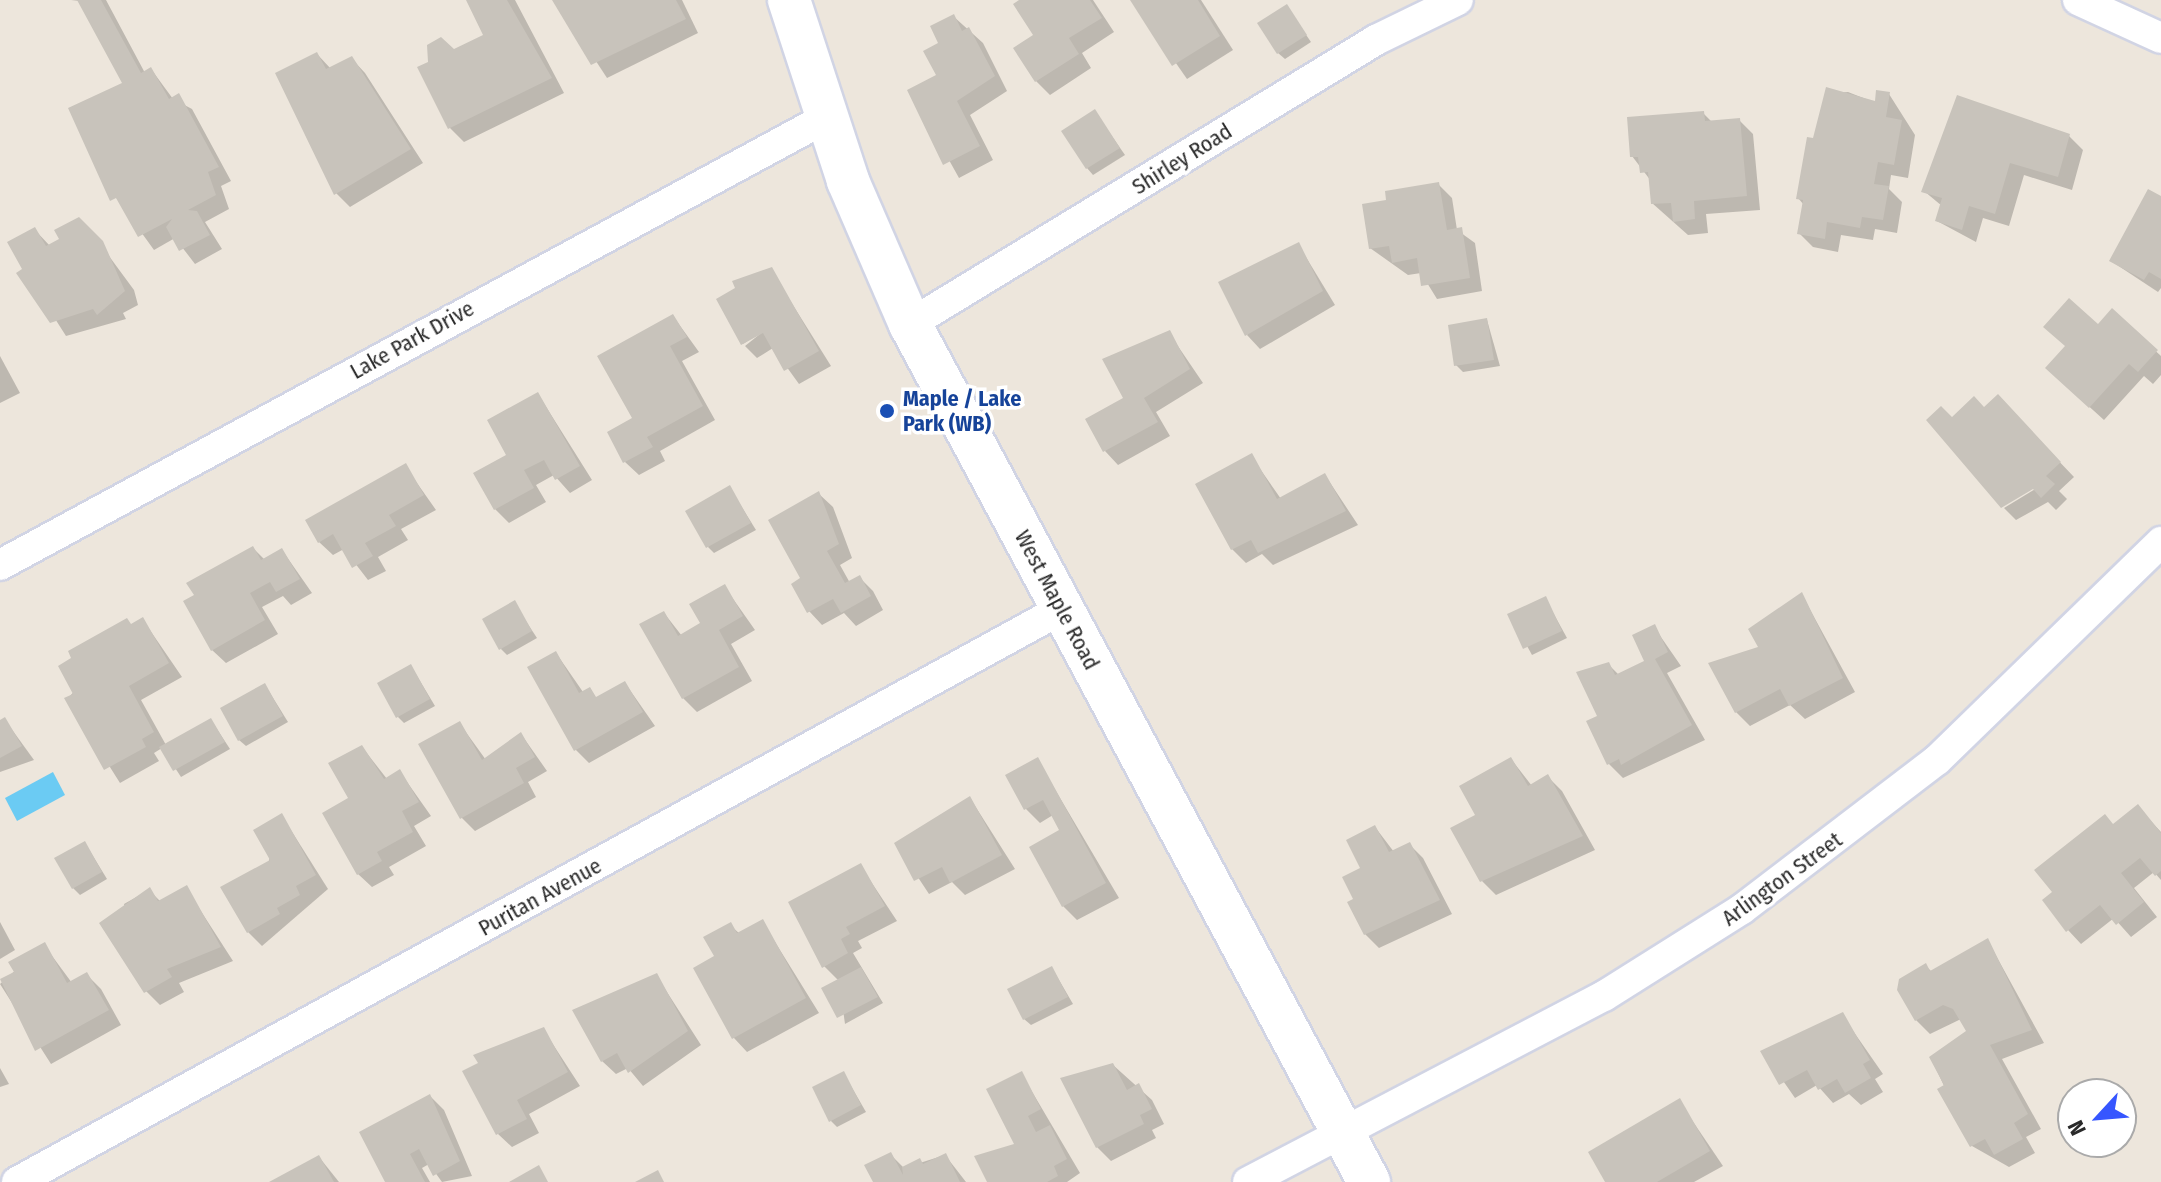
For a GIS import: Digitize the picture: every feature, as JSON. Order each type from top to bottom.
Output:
[{"type":"main road","name":"West Maple Road","points":[[789,0],[826,118],[910,324],[1369,1182]]},
{"type":"street","name":"Shirley Road","points":[[910,324],[1376,40],[1458,0]]},
{"type":"street","points":[[2078,0],[2161,38]]},
{"type":"street","name":"Lake Park Drive","points":[[0,565],[826,118]]},
{"type":"street","name":"Arlington Street","points":[[1248,1182],[1345,1137],[1617,988],[1796,871],[1988,715],[2161,542]]},
{"type":"street","name":"Puritan Avenue","points":[[17,1182],[1062,609]]},
{"type":"water","points":[[53,772],[65,795],[17,821],[5,798]]},
{"type":"building","points":[[77,0],[101,0],[141,73],[151,67],[169,99],[179,93],[219,167],[208,172],[216,195],[188,210],[197,211],[210,235],[179,251],[166,227],[172,219],[138,237],[116,198],[110,201],[68,108],[122,83]]},
{"type":"building","points":[[466,0],[507,0],[552,78],[448,129],[417,67],[428,62],[427,45],[441,37],[454,49],[483,35]]},
{"type":"building","points":[[552,0],[676,0],[686,19],[591,65]]},
{"type":"building","points":[[1019,0],[1090,0],[1102,18],[1069,38],[1079,54],[1035,82],[1013,48],[1033,35],[1013,4]]},
{"type":"building","points":[[1130,0],[1198,0],[1220,36],[1172,66]]},
{"type":"building","points":[[1287,4],[1307,35],[1277,54],[1257,23]]},
{"type":"building","points":[[954,14],[962,31],[969,27],[995,76],[957,101],[980,146],[943,165],[907,90],[936,75],[923,51],[938,43],[930,26]]},
{"type":"building","points":[[317,52],[326,69],[352,56],[411,149],[334,195],[275,73]]},
{"type":"building","points":[[1826,87],[1875,101],[1876,90],[1890,92],[1886,117],[1902,120],[1894,165],[1878,162],[1874,184],[1889,186],[1883,220],[1862,217],[1860,228],[1827,222],[1825,239],[1797,234],[1803,200],[1796,199],[1807,137],[1813,138]]},
{"type":"building","points":[[1957,95],[2070,134],[2058,177],[2010,163],[1995,214],[1969,206],[1962,230],[1935,221],[1942,198],[1921,192]]},
{"type":"building","points":[[1095,109],[1120,148],[1086,169],[1061,131]]},
{"type":"building","points":[[1704,111],[1705,121],[1740,118],[1747,196],[1694,201],[1695,219],[1673,222],[1671,203],[1651,204],[1648,172],[1640,173],[1638,157],[1630,157],[1627,117]]},
{"type":"building","points":[[1439,182],[1447,230],[1462,227],[1470,278],[1421,286],[1417,258],[1392,263],[1389,246],[1369,249],[1362,204],[1386,200],[1385,191]]},
{"type":"building","points":[[2148,189],[2161,196],[2161,279],[2149,272],[2144,280],[2109,261]]},
{"type":"building","points":[[79,217],[103,241],[125,291],[97,315],[93,309],[50,323],[16,273],[22,269],[7,242],[35,227],[46,246],[59,239],[54,230]]},
{"type":"building","points":[[1299,242],[1323,291],[1245,336],[1218,282]]},
{"type":"building","points":[[772,267],[819,351],[784,371],[763,333],[741,345],[716,299],[735,288],[732,281]]},
{"type":"building","points":[[2069,298],[2098,324],[2112,308],[2158,350],[2138,372],[2129,364],[2089,408],[2045,368],[2065,346],[2043,327]]},
{"type":"building","points":[[673,314],[687,337],[670,346],[703,406],[647,437],[653,447],[623,463],[607,432],[632,418],[597,356]]},
{"type":"building","points":[[1487,318],[1494,360],[1454,366],[1448,325]]},
{"type":"building","points":[[1170,330],[1190,369],[1144,398],[1158,422],[1103,452],[1085,419],[1123,398],[1102,359]]},
{"type":"building","points":[[538,392],[580,466],[555,480],[544,460],[524,470],[534,488],[494,510],[473,473],[506,455],[487,420]]},
{"type":"building","points":[[1998,394],[2061,462],[2046,476],[2055,484],[2041,498],[2033,489],[2001,508],[1926,420],[1941,406],[1952,417],[1974,396],[1984,407]]},
{"type":"building","points":[[1252,453],[1277,499],[1325,473],[1346,511],[1258,553],[1251,540],[1231,550],[1195,484]]},
{"type":"building","points":[[406,463],[424,495],[389,515],[396,526],[365,543],[373,556],[352,568],[333,534],[318,543],[305,520]]},
{"type":"building","points":[[730,485],[751,523],[706,548],[685,511]]},
{"type":"building","points":[[819,491],[839,544],[827,551],[845,583],[860,575],[871,596],[841,613],[833,599],[807,613],[791,584],[800,578],[768,520]]},
{"type":"building","points":[[253,546],[261,560],[282,548],[300,579],[276,592],[270,582],[250,593],[265,620],[211,651],[183,601],[194,595],[186,583]]},
{"type":"building","points":[[725,584],[743,616],[719,630],[739,667],[682,699],[639,624],[664,611],[678,636],[700,623],[689,604]]},
{"type":"building","points":[[1802,592],[1843,678],[1789,706],[1780,689],[1735,713],[1708,663],[1758,647],[1748,629]]},
{"type":"building","points":[[1546,596],[1562,631],[1523,649],[1507,614]]},
{"type":"building","points":[[515,600],[532,631],[499,650],[482,619]]},
{"type":"building","points":[[143,617],[169,663],[129,686],[154,732],[142,739],[146,747],[104,770],[64,698],[73,694],[58,666],[71,658],[68,651],[127,618],[131,624]]},
{"type":"building","points":[[1655,624],[1668,652],[1655,659],[1692,725],[1621,765],[1619,759],[1607,765],[1586,721],[1597,716],[1576,672],[1609,662],[1615,675],[1644,661],[1632,635]]},
{"type":"building","points":[[556,651],[579,693],[590,687],[596,697],[625,681],[643,712],[574,751],[527,667]]},
{"type":"building","points":[[411,664],[430,699],[396,718],[377,683]]},
{"type":"building","points":[[265,683],[283,716],[238,741],[220,708]]},
{"type":"building","points":[[5,717],[22,746],[0,758],[0,720]]},
{"type":"building","points":[[211,718],[225,742],[173,771],[159,747]]},
{"type":"building","points":[[460,721],[482,760],[521,732],[535,757],[516,768],[524,783],[460,819],[418,744]]},
{"type":"building","points":[[362,745],[384,779],[400,769],[419,802],[402,811],[413,832],[377,852],[382,861],[357,875],[322,813],[348,798],[328,763]]},
{"type":"building","points":[[1038,757],[1106,883],[1062,907],[1029,847],[1059,830],[1043,800],[1024,810],[1005,775]]},
{"type":"building","points":[[1511,757],[1528,786],[1548,774],[1583,836],[1480,882],[1450,828],[1475,815],[1459,786]]},
{"type":"building","points":[[970,796],[1002,855],[950,883],[942,867],[914,881],[894,843]]},
{"type":"building","points":[[2138,804],[2161,833],[2161,871],[2155,876],[2140,858],[2121,873],[2144,902],[2116,925],[2100,905],[2066,932],[2042,900],[2052,892],[2034,870],[2105,814],[2113,824]]},
{"type":"building","points":[[282,813],[316,875],[296,886],[300,895],[277,908],[280,914],[247,933],[220,887],[270,860],[253,830]]},
{"type":"building","points":[[1375,825],[1389,852],[1410,842],[1440,900],[1364,935],[1347,902],[1353,899],[1342,877],[1360,868],[1346,840]]},
{"type":"building","points":[[85,841],[102,872],[72,889],[54,858]]},
{"type":"building","points":[[861,863],[885,906],[846,927],[850,934],[841,939],[848,953],[822,968],[788,902]]},
{"type":"building","points":[[187,885],[221,947],[167,969],[172,977],[144,993],[99,923],[150,887],[158,901]]},
{"type":"building","points":[[763,919],[806,998],[732,1039],[693,968],[714,956],[703,937],[731,922],[737,933]]},
{"type":"building","points":[[1988,938],[2032,1030],[1990,1045],[2028,1114],[2014,1123],[2023,1139],[1994,1155],[1985,1139],[1970,1147],[1937,1089],[1944,1085],[1929,1057],[1966,1031],[1953,1009],[1943,1005],[1915,1021],[1897,990],[1899,979],[1926,963],[1930,971]]},
{"type":"building","points":[[45,942],[67,983],[87,972],[109,1010],[35,1051],[0,979],[14,972],[8,962]]},
{"type":"building","points":[[1052,966],[1068,997],[1023,1020],[1007,989]]},
{"type":"building","points":[[861,967],[878,997],[837,1018],[821,988]]},
{"type":"building","points":[[657,973],[688,1031],[628,1073],[617,1053],[601,1062],[572,1010]]},
{"type":"building","points":[[1843,1012],[1870,1060],[1863,1064],[1871,1078],[1845,1093],[1837,1079],[1818,1090],[1807,1070],[1779,1085],[1760,1051]]},
{"type":"building","points":[[544,1027],[568,1072],[517,1100],[527,1119],[496,1135],[462,1071],[478,1063],[473,1055]]},
{"type":"building","points":[[1113,1063],[1127,1090],[1139,1083],[1152,1109],[1140,1115],[1144,1124],[1096,1148],[1060,1078]]},
{"type":"building","points":[[844,1071],[861,1105],[829,1122],[812,1087]]},
{"type":"building","points":[[1022,1071],[1041,1109],[1028,1116],[1036,1132],[1050,1125],[1067,1159],[1054,1166],[1058,1176],[1047,1182],[987,1182],[974,1156],[1014,1144],[986,1089]]},
{"type":"building","points":[[430,1094],[460,1161],[433,1176],[419,1149],[410,1154],[425,1182],[385,1182],[359,1132]]},
{"type":"building","points":[[1680,1098],[1710,1151],[1657,1182],[1605,1182],[1588,1152]]},
{"type":"building","points":[[891,1152],[903,1175],[902,1167],[920,1158],[923,1164],[946,1153],[960,1182],[873,1182],[864,1165]]},
{"type":"building","points":[[319,1155],[334,1182],[269,1182]]},
{"type":"building","points":[[539,1165],[548,1182],[509,1182]]},
{"type":"building","points":[[658,1170],[664,1182],[635,1182]]},
{"type":"place","name":"Maple / Lake Park (WB)","points":[[887,411]]}]
